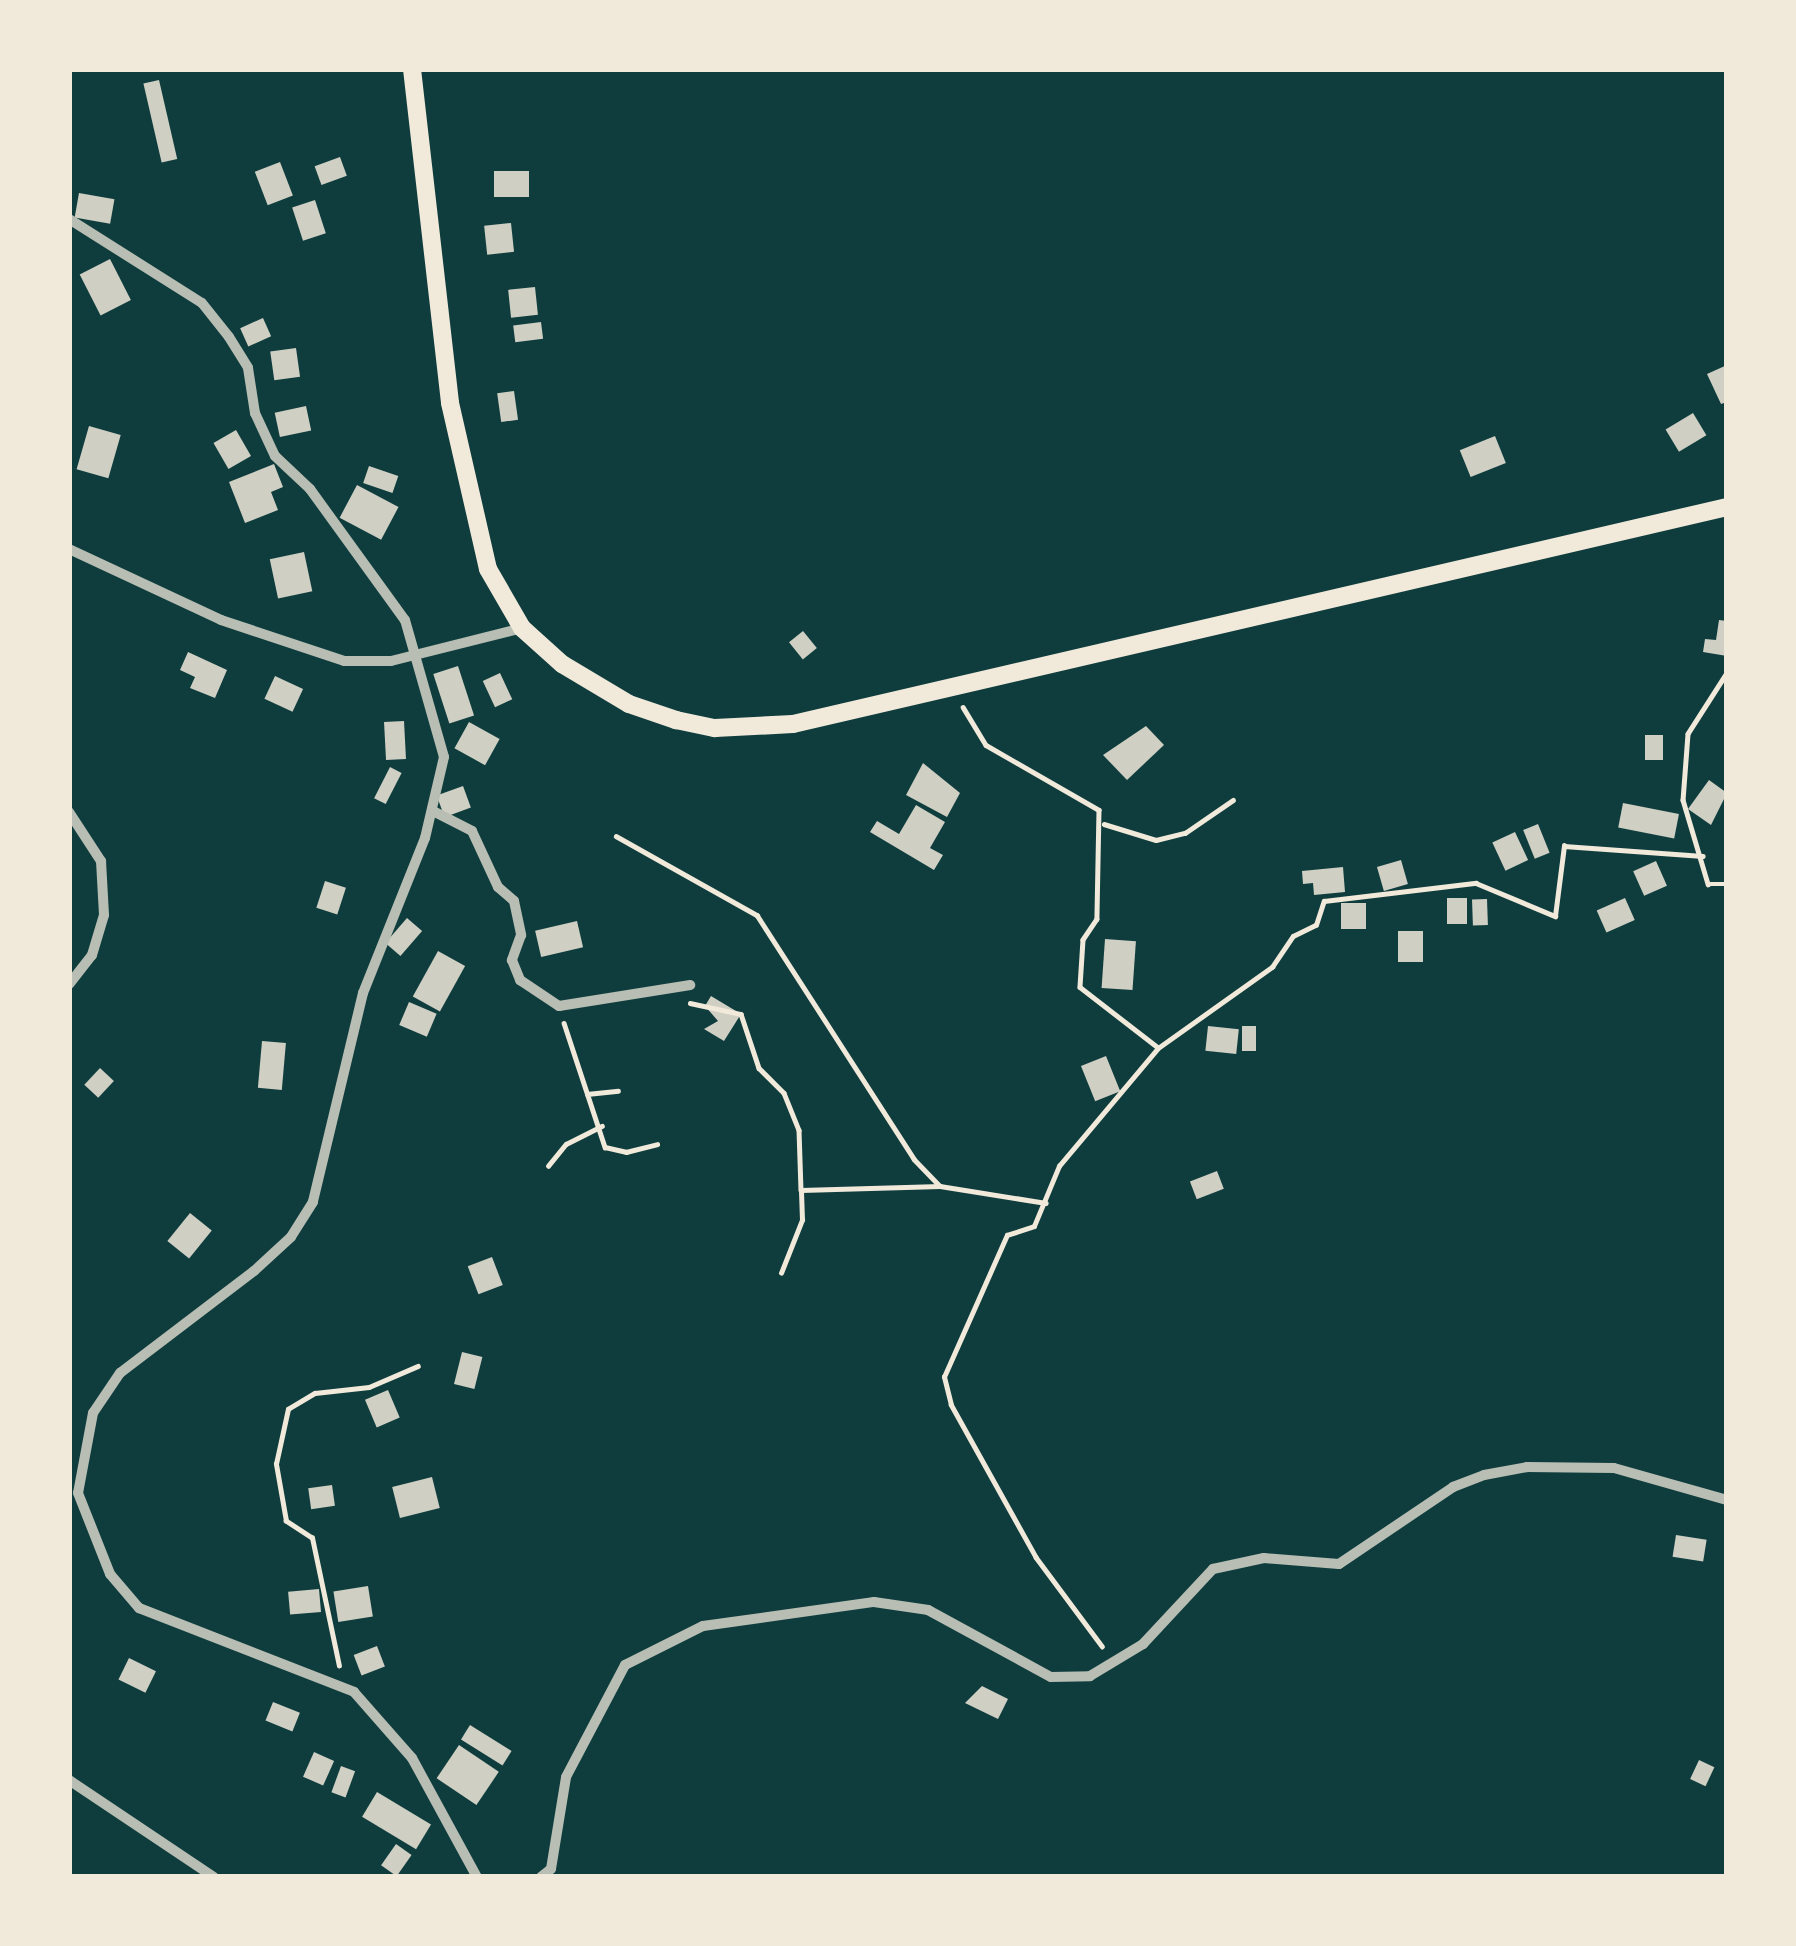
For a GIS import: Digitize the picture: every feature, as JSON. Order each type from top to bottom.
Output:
[{"type":"highway","points":[[412,69],[464,482],[488,569],[523,628],[587,683],[715,728],[793,724],[957,690],[1184,628],[1727,507]]},
{"type":"street","points":[[69,219],[202,303],[229,337],[275,456],[310,489],[392,598],[443,736],[433,811],[363,993],[313,1202],[291,1237],[254,1270],[120,1373],[93,1414],[79,1460],[78,1493],[91,1534],[139,1608],[354,1692],[412,1757],[477,1877]]},
{"type":"street","points":[[69,549],[284,645],[344,661],[412,656],[523,628]]},
{"type":"street","points":[[433,811],[472,831],[520,916],[512,960],[520,980],[559,1006],[690,986]]},
{"type":"street","points":[[69,812],[101,861],[104,914],[92,955],[69,984]]},
{"type":"street","points":[[541,1877],[550,1869],[566,1777],[625,1665],[703,1626],[874,1602],[928,1610],[1051,1677],[1115,1666],[1213,1569],[1264,1558],[1340,1564],[1453,1487],[1484,1475],[1527,1467],[1614,1468],[1727,1500]]},
{"type":"street","points":[[69,1780],[214,1877]]},
{"type":"path","points":[[1727,673],[1684,747],[1683,811],[1708,884],[1727,884]]},
{"type":"path","points":[[957,690],[986,745],[1080,794],[1104,824],[1156,840],[1185,833],[1233,800]]},
{"type":"path","points":[[1104,824],[1097,919],[1083,940],[1080,987],[1158,1048]]},
{"type":"path","points":[[616,836],[758,915],[914,1159],[940,1186]]},
{"type":"path","points":[[1115,1666],[1036,1558],[951,1405],[944,1377],[1007,1235],[1034,1226],[1059,1166],[1158,1048],[1272,967],[1293,936],[1316,925],[1324,901],[1476,884],[1555,916],[1564,846],[1702,856]]},
{"type":"path","points":[[690,986],[691,1007],[741,1014],[759,1067],[784,1093],[799,1130],[802,1220],[781,1273]]},
{"type":"path","points":[[559,1006],[602,1126],[605,1147],[657,1144]]},
{"type":"path","points":[[587,1094],[618,1091]]},
{"type":"path","points":[[548,1166],[566,1144],[602,1126]]},
{"type":"path","points":[[802,1190],[940,1186],[1046,1203]]},
{"type":"path","points":[[354,1692],[330,1651],[312,1538],[286,1521],[276,1464],[288,1409],[315,1393],[369,1387],[418,1366]]},
{"type":"building","points":[[159,80],[177,159],[162,163],[143,84]]},
{"type":"building","points":[[340,157],[347,176],[321,185],[315,166]]},
{"type":"building","points":[[280,162],[293,196],[268,205],[255,172]]},
{"type":"building","points":[[494,171],[529,171],[529,197],[494,197]]},
{"type":"building","points":[[79,193],[114,199],[110,224],[75,218]]},
{"type":"building","points":[[315,200],[326,233],[303,241],[292,207]]},
{"type":"building","points":[[511,223],[514,252],[487,255],[484,226]]},
{"type":"building","points":[[110,259],[131,300],[101,315],[80,274]]},
{"type":"building","points":[[535,287],[538,315],[511,318],[508,290]]},
{"type":"building","points":[[263,318],[271,336],[248,346],[240,328]]},
{"type":"building","points":[[541,322],[543,339],[515,342],[513,325]]},
{"type":"building","points":[[296,348],[300,377],[274,380],[270,352]]},
{"type":"building","points":[[1727,365],[1727,402],[1721,404],[1707,374]]},
{"type":"building","points":[[514,391],[518,420],[501,422],[497,393]]},
{"type":"building","points":[[306,406],[311,430],[280,437],[275,413]]},
{"type":"building","points":[[1693,413],[1706,435],[1679,452],[1666,429]]},
{"type":"building","points":[[89,426],[121,435],[108,478],[77,469]]},
{"type":"building","points":[[236,430],[251,456],[228,469],[213,443]]},
{"type":"building","points":[[1495,436],[1506,463],[1471,477],[1460,450]]},
{"type":"building","points":[[274,464],[283,487],[271,492],[278,510],[245,523],[229,482]]},
{"type":"building","points":[[369,466],[398,476],[392,493],[363,483]]},
{"type":"building","points":[[357,485],[398,507],[381,540],[340,518]]},
{"type":"building","points":[[304,552],[312,591],[278,598],[270,559]]},
{"type":"building","points":[[1719,620],[1727,621],[1727,656],[1703,652],[1705,639],[1716,640]]},
{"type":"building","points":[[803,631],[817,648],[803,659],[789,642]]},
{"type":"building","points":[[188,652],[227,670],[215,698],[190,688],[195,677],[180,670]]},
{"type":"building","points":[[458,666],[474,715],[449,723],[433,674]]},
{"type":"building","points":[[500,673],[512,699],[495,707],[483,681]]},
{"type":"building","points":[[275,676],[303,689],[293,712],[264,699]]},
{"type":"building","points":[[404,721],[406,759],[386,760],[384,722]]},
{"type":"building","points":[[469,722],[500,739],[485,765],[454,748]]},
{"type":"building","points":[[1146,726],[1164,745],[1127,780],[1103,755]]},
{"type":"building","points":[[1645,735],[1663,735],[1663,760],[1645,760]]},
{"type":"building","points":[[923,763],[960,793],[947,817],[906,795]]},
{"type":"building","points":[[390,767],[402,773],[386,804],[374,798]]},
{"type":"building","points":[[1709,780],[1727,793],[1711,825],[1688,809]]},
{"type":"building","points":[[463,786],[471,808],[445,817],[437,796]]},
{"type":"building","points":[[1623,803],[1679,814],[1674,838],[1618,828]]},
{"type":"building","points":[[916,805],[945,822],[930,848],[943,855],[934,870],[870,832],[877,821],[899,834]]},
{"type":"building","points":[[1538,824],[1550,853],[1535,859],[1523,830]]},
{"type":"building","points":[[1515,832],[1528,860],[1505,871],[1492,843]]},
{"type":"building","points":[[1401,860],[1408,884],[1384,891],[1377,867]]},
{"type":"building","points":[[1656,861],[1667,886],[1644,896],[1633,871]]},
{"type":"building","points":[[1343,867],[1345,892],[1314,895],[1313,883],[1303,884],[1302,871]]},
{"type":"building","points":[[325,881],[346,888],[337,914],[316,908]]},
{"type":"building","points":[[1447,898],[1467,898],[1467,924],[1447,924]]},
{"type":"building","points":[[1625,898],[1635,920],[1606,933],[1597,911]]},
{"type":"building","points":[[1487,899],[1488,925],[1473,926],[1472,900]]},
{"type":"building","points":[[1341,903],[1366,903],[1366,929],[1341,929]]},
{"type":"building","points":[[407,918],[422,931],[400,956],[385,943]]},
{"type":"building","points":[[577,921],[583,947],[541,957],[535,931]]},
{"type":"building","points":[[1398,931],[1423,931],[1423,962],[1398,962]]},
{"type":"building","points":[[1105,939],[1136,941],[1133,990],[1102,988]]},
{"type":"building","points":[[438,951],[465,966],[440,1012],[413,996]]},
{"type":"building","points":[[711,996],[741,1014],[724,1041],[704,1029],[718,1021],[705,1006]]},
{"type":"building","points":[[409,1002],[437,1014],[427,1037],[399,1025]]},
{"type":"building","points":[[1208,1026],[1239,1029],[1236,1054],[1205,1051]]},
{"type":"building","points":[[1242,1026],[1256,1026],[1256,1051],[1242,1051]]},
{"type":"building","points":[[262,1041],[286,1043],[282,1090],[258,1088]]},
{"type":"building","points":[[1106,1056],[1120,1091],[1095,1101],[1081,1066]]},
{"type":"building","points":[[100,1068],[114,1081],[98,1098],[84,1085]]},
{"type":"building","points":[[1217,1171],[1224,1189],[1197,1199],[1190,1181]]},
{"type":"building","points":[[190,1213],[212,1231],[189,1259],[167,1241]]},
{"type":"building","points":[[492,1257],[503,1285],[478,1294],[468,1266]]},
{"type":"building","points":[[462,1352],[482,1357],[474,1389],[454,1384]]},
{"type":"building","points":[[388,1390],[400,1418],[377,1427],[365,1400]]},
{"type":"building","points":[[432,1477],[440,1508],[400,1518],[392,1487]]},
{"type":"building","points":[[332,1485],[335,1506],[311,1509],[308,1488]]},
{"type":"building","points":[[1676,1535],[1707,1540],[1703,1562],[1673,1557]]},
{"type":"building","points":[[368,1586],[373,1617],[338,1622],[333,1591]]},
{"type":"building","points":[[319,1589],[321,1612],[290,1615],[288,1592]]},
{"type":"building","points":[[377,1646],[385,1667],[362,1675],[354,1655]]},
{"type":"building","points":[[129,1658],[156,1671],[145,1693],[118,1680]]},
{"type":"building","points":[[982,1686],[1008,1699],[998,1719],[965,1703]]},
{"type":"building","points":[[273,1702],[300,1713],[292,1731],[266,1721]]},
{"type":"building","points":[[470,1725],[512,1751],[503,1765],[461,1739]]},
{"type":"building","points":[[459,1745],[499,1772],[476,1805],[437,1778]]},
{"type":"building","points":[[314,1752],[334,1761],[323,1786],[303,1777]]},
{"type":"building","points":[[1699,1760],[1714,1767],[1706,1786],[1690,1779]]},
{"type":"building","points":[[341,1766],[355,1771],[346,1797],[331,1792]]},
{"type":"building","points":[[377,1792],[431,1824],[416,1849],[362,1817]]},
{"type":"building","points":[[396,1844],[412,1855],[397,1876],[381,1865]]}]
